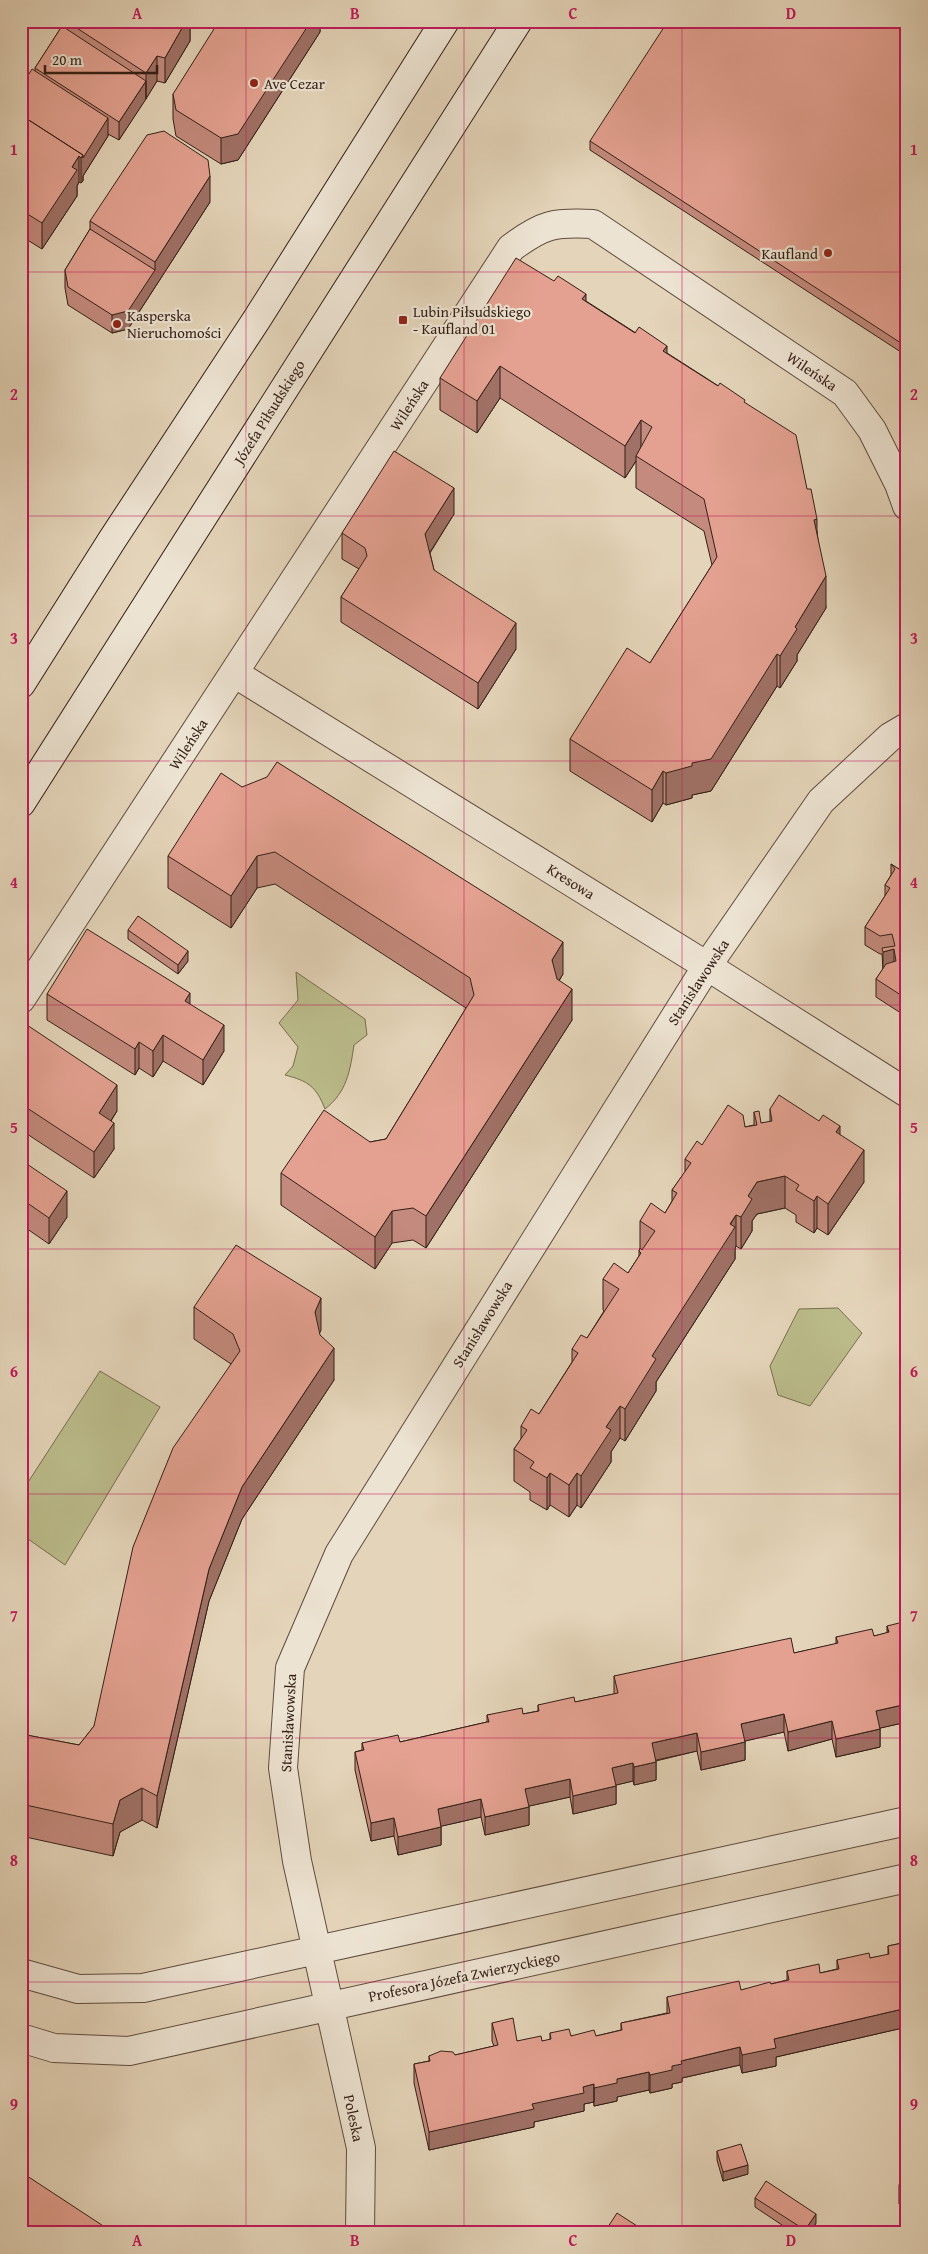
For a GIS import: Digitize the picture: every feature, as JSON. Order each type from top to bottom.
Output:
[{"type":"street","points":[[21,684],[112,540],[257,319],[445,21]]},
{"type":"street","name":"Józefa Piłsudskiego","points":[[21,803],[518,21]]},
{"type":"street","name":"Wileńska","points":[[21,999],[511,248],[535,230],[565,222],[593,224],[845,393],[872,430],[899,484],[907,506]]},
{"type":"street","name":"Kresowa","points":[[234,673],[707,966],[907,1093]]},
{"type":"street","name":"Stanisławowska","points":[[330,2006],[297,1861],[283,1768],[290,1668],[339,1554],[707,966],[821,801],[890,737],[907,727]]},
{"type":"street","points":[[21,1974],[78,1989],[143,1988],[907,1821]]},
{"type":"street","name":"Profesora Józefa Zwierzyckiego","points":[[21,2038],[54,2048],[129,2051],[907,1878]]},
{"type":"street","name":"Poleska","points":[[330,2006],[361,2148],[360,2233]]},
{"type":"green space","points":[[296,972],[365,1019],[367,1035],[354,1045],[349,1072],[343,1088],[325,1109],[318,1095],[310,1086],[305,1082],[285,1075],[293,1066],[298,1047],[279,1023],[298,1000]]},
{"type":"green space","points":[[838,1308],[862,1333],[810,1406],[778,1395],[770,1366],[799,1309]]},
{"type":"green space","points":[[100,1371],[160,1407],[65,1565],[21,1534],[21,1493]]},
{"type":"building","points":[[66,21],[186,21],[165,58],[157,56],[146,73]]},
{"type":"building","points":[[219,21],[311,21],[238,134],[221,138],[176,110],[173,94]]},
{"type":"building","name":"Kaufland","points":[[668,21],[907,21],[907,347],[590,141]]},
{"type":"building","points":[[62,26],[146,81],[119,122],[35,68]]},
{"type":"building","points":[[32,69],[108,118],[83,158],[83,155],[21,115],[21,87]]},
{"type":"building","points":[[21,115],[83,155],[81,158],[79,156],[72,167],[77,170],[42,223],[21,210]]},
{"type":"building","points":[[164,131],[208,160],[210,176],[155,262],[90,221],[147,135]]},
{"type":"building","points":[[90,229],[155,270],[128,311],[112,315],[68,287],[65,270]]},
{"type":"building","points":[[516,258],[554,281],[558,276],[586,294],[582,299],[635,333],[639,327],[667,346],[663,351],[718,386],[720,383],[745,400],[744,402],[796,435],[807,489],[811,489],[817,519],[814,520],[826,576],[795,627],[797,629],[780,656],[777,654],[711,759],[692,763],[692,766],[666,773],[663,771],[652,790],[570,739],[627,648],[650,663],[717,557],[704,499],[636,456],[652,427],[641,420],[625,446],[500,366],[477,401],[440,378]]},
{"type":"building","points":[[394,451],[454,488],[425,534],[434,570],[516,623],[478,683],[341,597],[367,556],[365,548],[342,533]]},
{"type":"building","points":[[277,762],[563,942],[552,960],[557,979],[572,989],[426,1216],[413,1208],[392,1211],[375,1237],[281,1173],[324,1110],[370,1142],[386,1139],[474,995],[470,978],[275,852],[257,856],[231,896],[168,856],[221,773],[242,787],[267,777]]},
{"type":"building","points":[[907,862],[907,999],[876,979],[886,964],[896,961],[894,949],[883,952],[882,948],[895,946],[892,934],[880,936],[865,927],[890,888],[885,885],[895,869],[891,864],[902,871]]},
{"type":"building","points":[[138,916],[188,951],[178,965],[128,930]]},
{"type":"building","points":[[87,929],[190,993],[185,1001],[224,1025],[203,1060],[163,1035],[153,1051],[139,1042],[135,1049],[47,994]]},
{"type":"building","points":[[27,1025],[117,1085],[99,1113],[114,1123],[94,1152],[21,1104],[21,1034]]},
{"type":"building","points":[[779,1095],[819,1121],[823,1115],[840,1126],[836,1132],[864,1150],[828,1204],[817,1196],[814,1201],[796,1190],[799,1185],[785,1176],[757,1182],[748,1196],[752,1199],[741,1217],[736,1215],[730,1224],[735,1227],[652,1356],[656,1359],[625,1409],[620,1406],[606,1427],[611,1430],[581,1476],[577,1473],[569,1485],[550,1473],[547,1478],[530,1468],[534,1462],[514,1449],[527,1430],[521,1426],[531,1409],[539,1414],[578,1353],[572,1349],[581,1335],[587,1338],[619,1289],[603,1279],[614,1263],[628,1273],[641,1253],[639,1251],[640,1248],[642,1250],[655,1231],[640,1221],[651,1203],[665,1213],[677,1193],[672,1190],[691,1163],[685,1159],[697,1141],[702,1145],[728,1105],[743,1115],[745,1127],[757,1125],[754,1112],[759,1111],[761,1123],[772,1121],[770,1109]]},
{"type":"building","points":[[21,1160],[67,1191],[49,1218],[23,1200],[21,1202]]},
{"type":"building","points":[[236,1245],[321,1298],[315,1312],[320,1335],[334,1348],[242,1487],[209,1569],[157,1796],[142,1788],[120,1800],[113,1824],[21,1804],[21,1734],[79,1745],[94,1726],[133,1547],[173,1448],[240,1351],[233,1334],[194,1307]]},
{"type":"building","points":[[907,1463],[907,1475],[904,1475]]},
{"type":"building","points":[[907,1621],[907,1704],[876,1711],[880,1729],[836,1739],[832,1721],[788,1732],[784,1714],[741,1724],[745,1742],[724,1747],[701,1752],[697,1733],[652,1743],[656,1762],[634,1767],[633,1763],[612,1768],[616,1786],[573,1796],[570,1779],[525,1789],[529,1807],[485,1817],[481,1799],[438,1809],[441,1827],[398,1837],[394,1818],[371,1823],[355,1752],[364,1750],[362,1743],[398,1735],[400,1742],[489,1722],[487,1715],[522,1708],[523,1714],[539,1711],[538,1705],[574,1697],[575,1702],[618,1693],[614,1676],[791,1638],[794,1653],[838,1643],[836,1637],[872,1629],[874,1636],[889,1632],[887,1626]]},
{"type":"building","points":[[907,1942],[907,2008],[774,2039],[776,2048],[742,2055],[740,2047],[681,2061],[682,2064],[672,2066],[672,2070],[650,2075],[649,2072],[617,2079],[617,2083],[594,2088],[594,2084],[583,2087],[584,2093],[532,2104],[534,2109],[429,2132],[414,2064],[430,2061],[429,2056],[441,2051],[453,2052],[455,2055],[498,2045],[492,2023],[513,2018],[517,2041],[541,2036],[542,2041],[551,2039],[550,2033],[569,2029],[571,2036],[594,2030],[596,2036],[622,2030],[621,2023],[670,2013],[667,1997],[739,1981],[741,1990],[770,1982],[771,1984],[789,1980],[787,1971],[819,1964],[820,1973],[839,1969],[837,1960],[869,1953],[870,1958],[889,1954],[888,1946]]},
{"type":"building","points":[[741,2144],[748,2165],[723,2172],[717,2151]]},
{"type":"building","points":[[21,2172],[114,2233],[21,2233]]},
{"type":"building","points":[[907,2174],[907,2190],[899,2185]]},
{"type":"building","points":[[766,2181],[816,2214],[805,2230],[755,2198]]},
{"type":"building","points":[[617,2213],[648,2233],[604,2233]]},
{"type":"place","name":"Ave Cezar","points":[[254,83]]},
{"type":"place","name":"Kaufland","points":[[828,253]]},
{"type":"place","name":"Lubin Piłsudskiego - Kaufland 01","points":[[403,320]]},
{"type":"place","name":"Kasperska Nieruchomości","points":[[117,324]]}]
